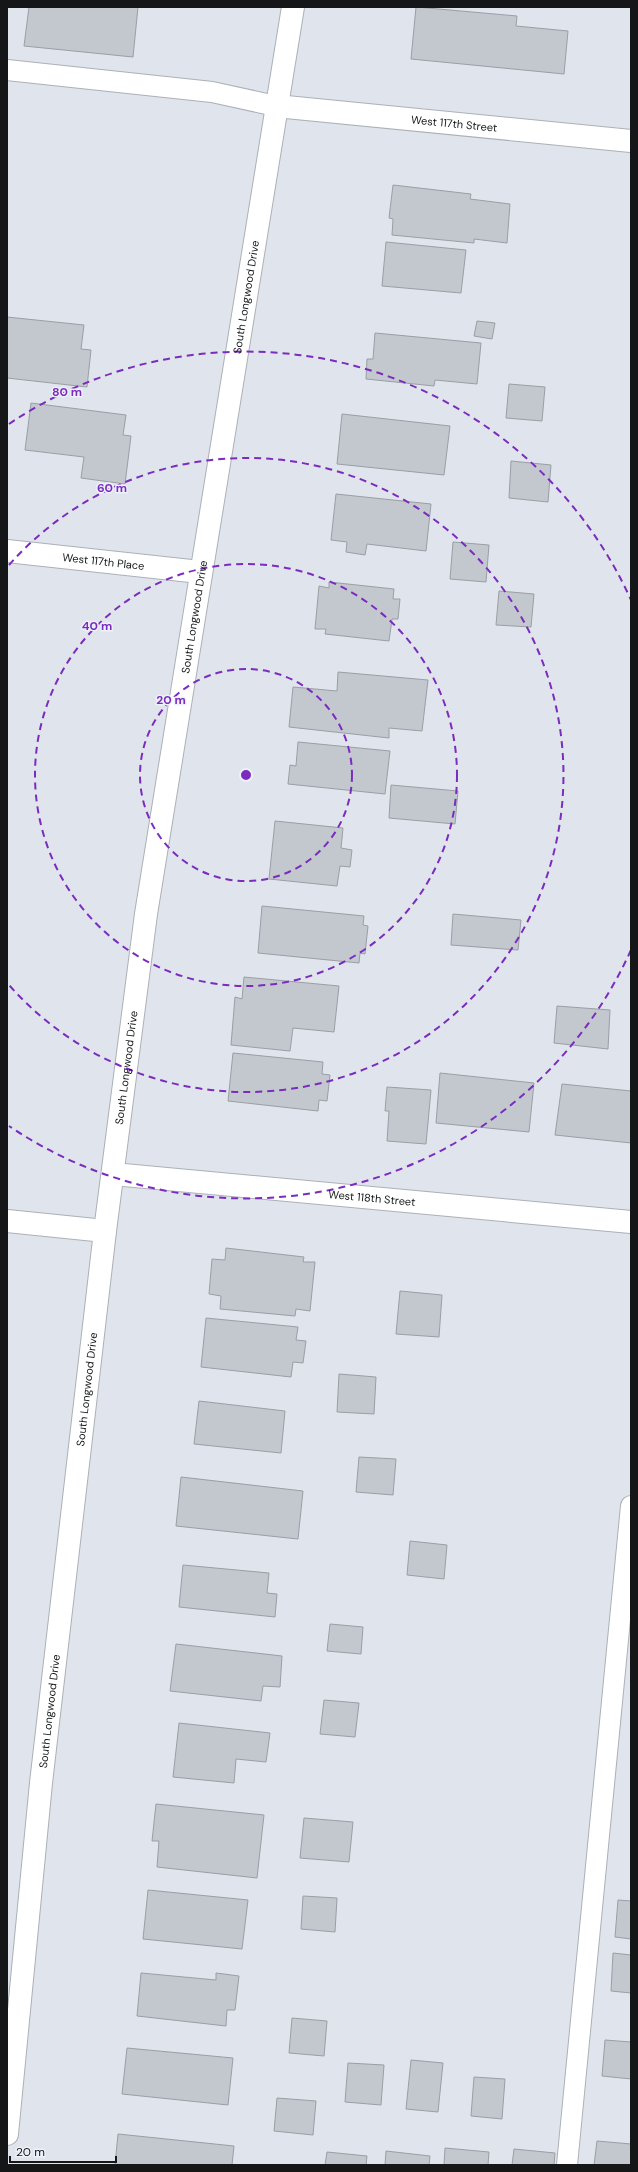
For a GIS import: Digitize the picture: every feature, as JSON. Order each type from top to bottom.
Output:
[{"type":"street","name":"South Longwood Drive","points":[[7,2134],[41,1783],[105,1231],[146,914],[200,572],[293,7]]},
{"type":"street","name":"West 117th Street","points":[[276,106],[631,141]]},
{"type":"street","name":"West 117th Place","points":[[7,551],[200,572]]},
{"type":"street","name":"West 118th Street","points":[[113,1174],[631,1222]]},
{"type":"street","points":[[7,1221],[105,1231]]},
{"type":"lane","points":[[7,70],[212,92],[276,106]]},
{"type":"lane","points":[[567,2165],[631,1506]]},
{"type":"building","points":[[29,7],[138,7],[133,57],[24,46]]},
{"type":"building","points":[[416,7],[517,16],[516,26],[568,31],[564,74],[411,59]]},
{"type":"building","points":[[393,185],[471,194],[470,199],[510,204],[507,243],[474,239],[474,243],[392,235],[393,219],[389,218]]},
{"type":"building","points":[[386,242],[466,250],[461,293],[382,286]]},
{"type":"building","points":[[7,317],[84,325],[81,349],[91,350],[87,387],[7,378]]},
{"type":"building","points":[[477,321],[495,323],[492,339],[474,336]]},
{"type":"building","points":[[375,333],[481,343],[477,384],[435,380],[434,386],[366,379],[367,359],[373,359]]},
{"type":"building","points":[[509,384],[545,387],[542,421],[506,418]]},
{"type":"building","points":[[31,403],[126,415],[123,435],[131,436],[125,484],[81,478],[84,457],[25,450]]},
{"type":"building","points":[[342,414],[450,426],[444,475],[337,464]]},
{"type":"building","points":[[511,461],[551,465],[548,502],[509,498]]},
{"type":"building","points":[[336,494],[431,504],[426,551],[367,544],[365,555],[346,552],[347,542],[331,540]]},
{"type":"building","points":[[453,542],[489,545],[486,582],[450,579]]},
{"type":"building","points":[[329,582],[394,589],[393,599],[400,599],[398,619],[392,619],[389,641],[325,634],[326,629],[315,629],[319,586],[329,588]]},
{"type":"building","points":[[499,591],[534,594],[531,627],[496,625]]},
{"type":"building","points":[[338,672],[428,680],[422,731],[389,728],[389,738],[289,727],[293,687],[337,691]]},
{"type":"building","points":[[298,742],[390,751],[385,794],[288,784],[290,765],[296,766]]},
{"type":"building","points":[[391,785],[458,791],[455,824],[389,818]]},
{"type":"building","points":[[275,821],[343,828],[341,848],[352,850],[350,867],[340,866],[337,886],[269,879]]},
{"type":"building","points":[[262,906],[364,916],[363,925],[368,926],[365,954],[360,953],[359,963],[258,953]]},
{"type":"building","points":[[453,914],[521,920],[518,950],[451,945]]},
{"type":"building","points":[[244,977],[339,986],[334,1032],[293,1028],[290,1051],[231,1045],[235,997],[242,999]]},
{"type":"building","points":[[557,1006],[610,1010],[608,1049],[554,1043]]},
{"type":"building","points":[[233,1053],[323,1062],[322,1074],[330,1075],[327,1101],[319,1100],[318,1111],[228,1101]]},
{"type":"building","points":[[440,1073],[534,1083],[529,1132],[436,1123]]},
{"type":"building","points":[[562,1084],[631,1091],[631,1143],[555,1135]]},
{"type":"building","points":[[387,1087],[431,1090],[426,1144],[387,1141],[389,1111],[385,1111]]},
{"type":"building","points":[[226,1248],[304,1257],[303,1262],[315,1262],[310,1311],[296,1309],[295,1316],[220,1309],[221,1296],[209,1294],[212,1259],[225,1260]]},
{"type":"building","points":[[400,1291],[442,1295],[439,1337],[396,1334]]},
{"type":"building","points":[[206,1318],[298,1327],[296,1340],[306,1341],[303,1363],[293,1362],[291,1377],[201,1367]]},
{"type":"building","points":[[339,1374],[376,1377],[374,1414],[337,1412]]},
{"type":"building","points":[[199,1401],[285,1411],[281,1453],[194,1444]]},
{"type":"building","points":[[359,1457],[396,1459],[393,1495],[356,1492]]},
{"type":"building","points":[[181,1477],[303,1491],[298,1539],[176,1526]]},
{"type":"building","points":[[410,1541],[447,1545],[444,1579],[407,1575]]},
{"type":"building","points":[[183,1565],[269,1573],[267,1593],[277,1594],[275,1617],[179,1607]]},
{"type":"building","points":[[330,1624],[363,1627],[361,1654],[327,1651]]},
{"type":"building","points":[[176,1644],[282,1656],[280,1687],[263,1686],[261,1701],[170,1691]]},
{"type":"building","points":[[324,1700],[359,1703],[355,1737],[320,1734]]},
{"type":"building","points":[[179,1723],[270,1733],[266,1762],[236,1759],[234,1783],[173,1777]]},
{"type":"building","points":[[156,1804],[264,1815],[257,1878],[157,1867],[159,1841],[152,1841]]},
{"type":"building","points":[[304,1818],[353,1822],[349,1862],[300,1858]]},
{"type":"building","points":[[148,1890],[248,1900],[242,1949],[143,1939]]},
{"type":"building","points":[[303,1896],[337,1898],[335,1932],[301,1929]]},
{"type":"building","points":[[618,1900],[631,1901],[631,1939],[615,1937]]},
{"type":"building","points":[[613,1953],[631,1955],[631,1993],[611,1991]]},
{"type":"building","points":[[141,1973],[216,1980],[216,1973],[239,1976],[235,2010],[227,2010],[226,2026],[137,2016]]},
{"type":"building","points":[[292,2018],[327,2021],[324,2056],[289,2053]]},
{"type":"building","points":[[605,2040],[631,2042],[631,2079],[602,2076]]},
{"type":"building","points":[[127,2048],[233,2058],[228,2105],[122,2094]]},
{"type":"building","points":[[411,2060],[443,2063],[438,2112],[406,2109]]},
{"type":"building","points":[[348,2063],[384,2065],[381,2105],[345,2102]]},
{"type":"building","points":[[474,2077],[505,2079],[502,2119],[471,2116]]},
{"type":"building","points":[[277,2098],[316,2101],[313,2135],[274,2131]]},
{"type":"building","points":[[118,2134],[234,2146],[232,2165],[115,2165]]},
{"type":"building","points":[[597,2141],[631,2144],[631,2165],[594,2165]]},
{"type":"building","points":[[445,2148],[489,2152],[488,2165],[444,2165]]},
{"type":"building","points":[[514,2149],[555,2153],[554,2165],[512,2165]]},
{"type":"building","points":[[386,2151],[430,2156],[429,2165],[385,2165]]},
{"type":"building","points":[[327,2152],[367,2156],[366,2165],[325,2165]]}]
